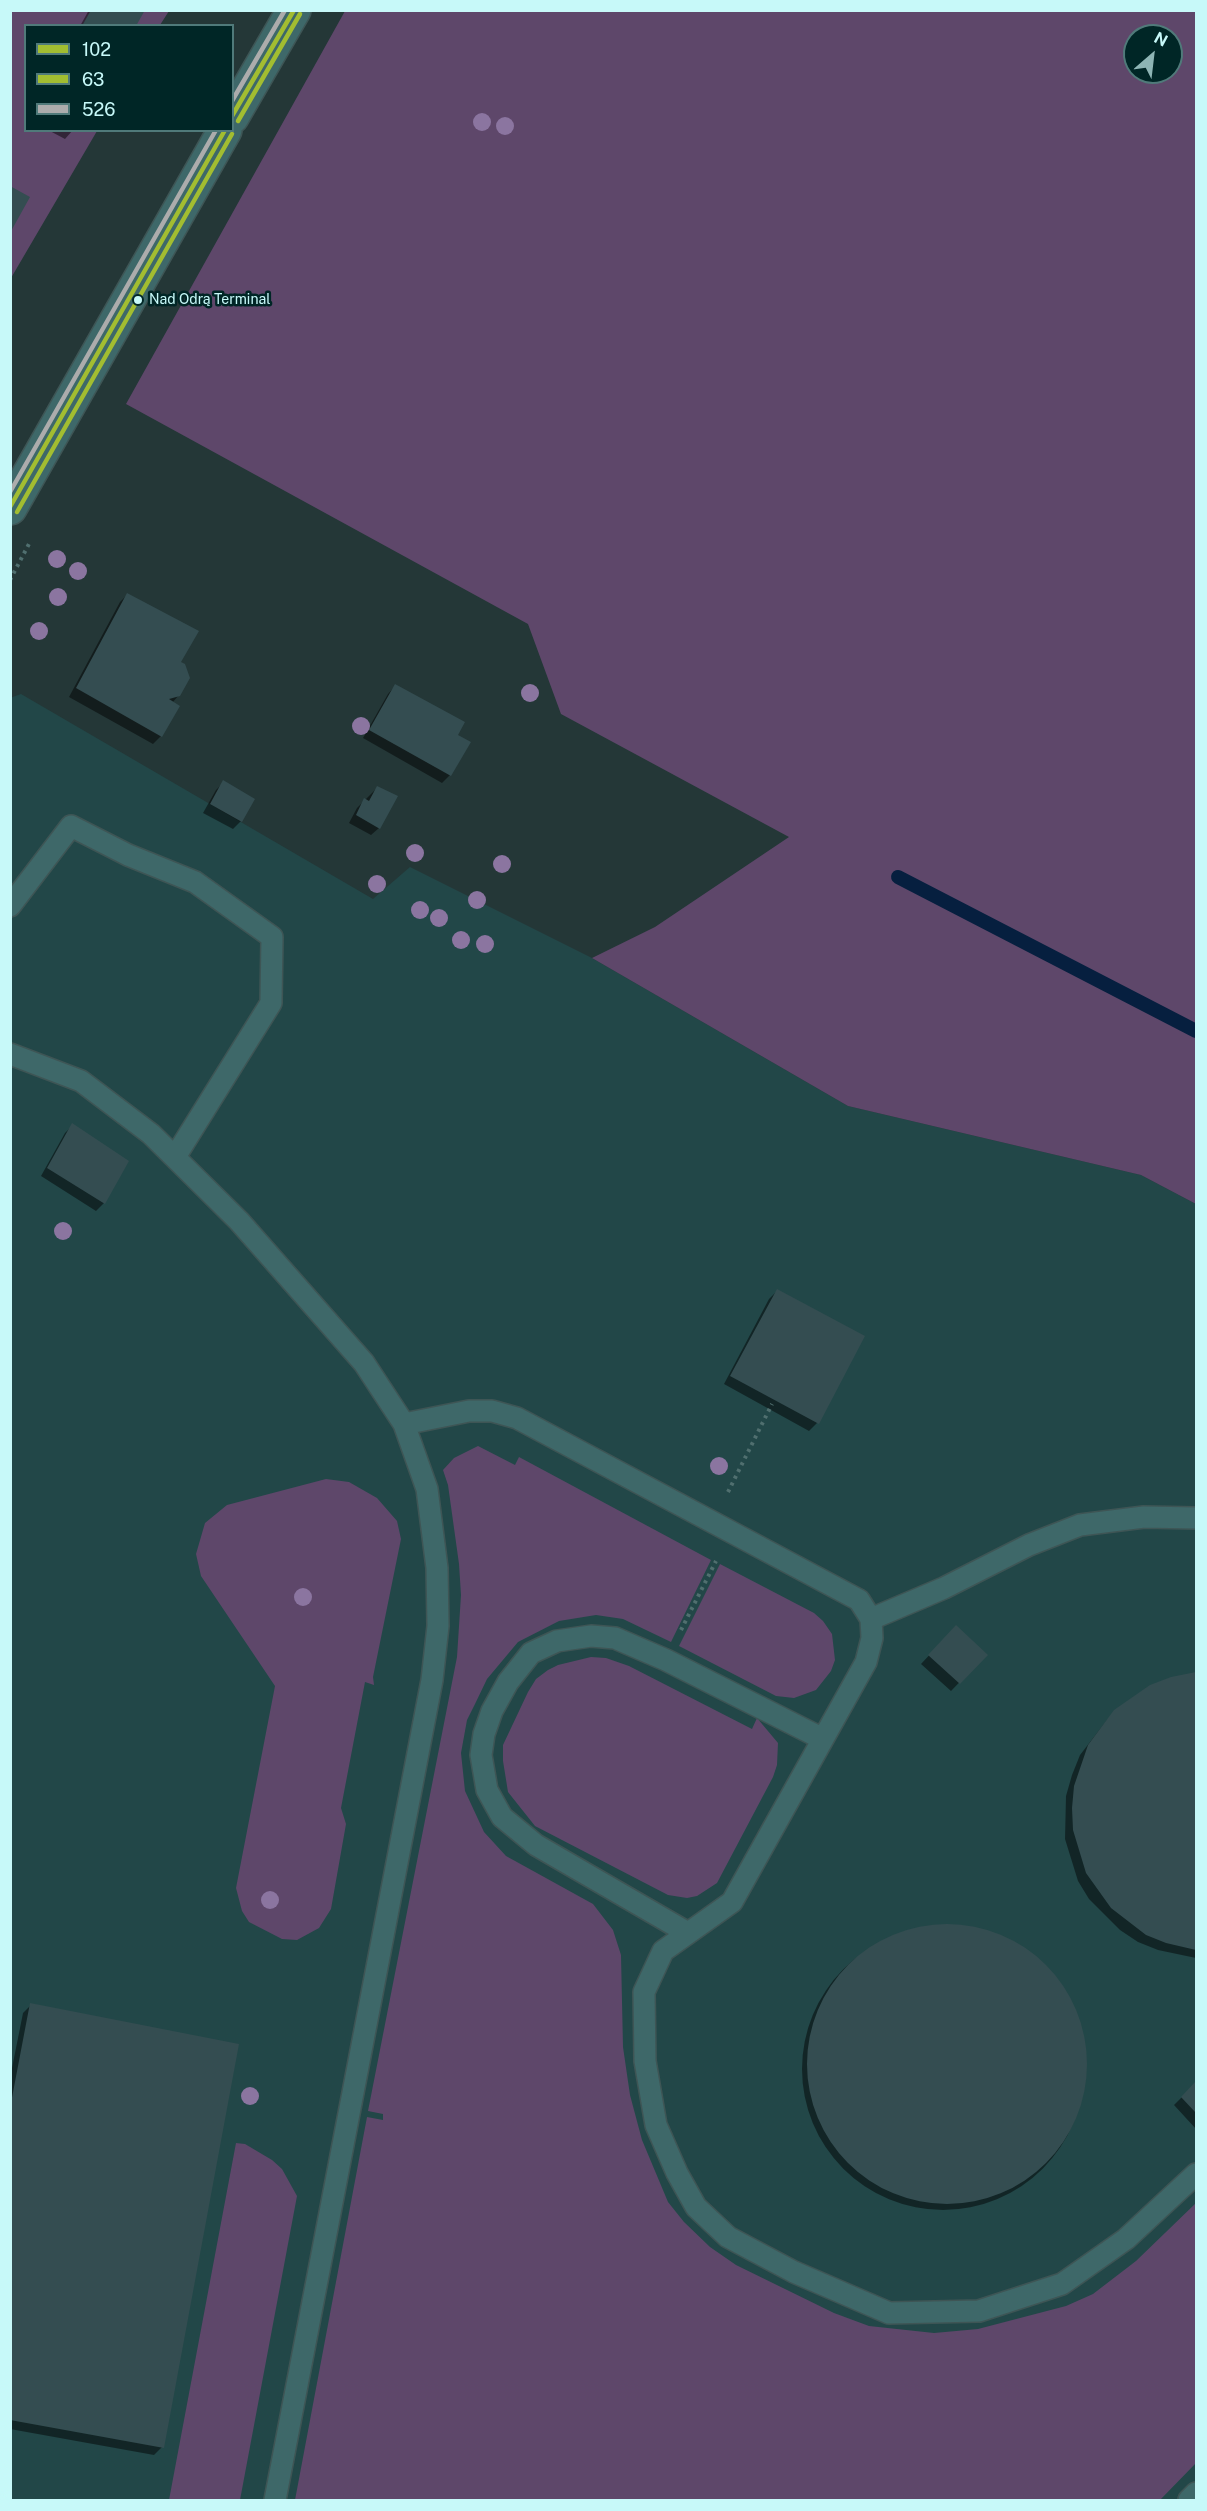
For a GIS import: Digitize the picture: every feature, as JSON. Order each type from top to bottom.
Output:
[{"type":"street","points":[[234,113],[287,13]]},
{"type":"street","points":[[10,508],[224,132]]},
{"type":"lane","points":[[10,906],[71,826],[128,855],[195,882],[272,937],[271,1002],[175,1157]]},
{"type":"lane","points":[[10,1054],[81,1081],[151,1134],[259,1242],[364,1363],[404,1424],[427,1489],[437,1568],[438,1626],[432,1680],[275,2500]]},
{"type":"lane","points":[[404,1424],[469,1412],[492,1411],[517,1418],[859,1600],[871,1619],[872,1638],[866,1662],[821,1738],[732,1902],[663,1951],[644,1992],[645,2061],[656,2125],[676,2173],[696,2207],[728,2237],[794,2272],[889,2313],[979,2311],[1062,2284],[1126,2240],[1197,2174]]},
{"type":"lane","points":[[871,1619],[944,1588],[1029,1545],[1080,1525],[1144,1517],[1197,1518]]},
{"type":"lane","points":[[688,1933],[536,1845],[502,1817],[487,1790],[481,1755],[484,1734],[492,1711],[508,1682],[531,1653],[557,1641],[591,1636],[615,1638],[666,1660],[821,1738]]},
{"type":"lane","points":[[1189,2500],[1197,2493]]},
{"type":"shaded area","points":[[11,11],[169,11],[161,24],[24,24],[24,132],[96,132],[11,278]]},
{"type":"shaded area","points":[[345,11],[1196,11],[1196,1204],[1141,1175],[848,1106],[592,958],[655,927],[789,837],[561,714],[528,624],[126,404]]},
{"type":"shaded area","points":[[21,694],[373,899],[410,867],[592,958],[848,1106],[1141,1175],[1196,1204],[1196,2500],[11,2500],[10,698]]},
{"type":"shaded area","points":[[478,1446],[515,1465],[519,1457],[711,1560],[671,1642],[623,1619],[596,1615],[559,1621],[518,1642],[487,1679],[467,1720],[461,1753],[465,1791],[484,1832],[506,1856],[593,1904],[613,1930],[621,1955],[623,2047],[630,2095],[642,2140],[668,2202],[684,2222],[710,2247],[736,2265],[834,2313],[869,2326],[934,2333],[978,2329],[1066,2306],[1093,2294],[1136,2261],[1196,2203],[1196,2463],[1160,2500],[295,2500],[367,2117],[383,2120],[383,2114],[368,2111],[457,1657],[461,1595],[459,1564],[448,1485],[443,1470],[454,1458]]},
{"type":"shaded area","points":[[326,1479],[349,1482],[377,1498],[397,1521],[401,1539],[373,1677],[374,1685],[365,1682],[341,1808],[346,1824],[331,1909],[319,1928],[297,1940],[282,1939],[249,1922],[242,1911],[236,1888],[275,1686],[201,1576],[196,1554],[205,1523],[227,1505]]},
{"type":"shaded area","points":[[720,1564],[814,1613],[823,1621],[832,1634],[835,1660],[831,1671],[816,1690],[794,1698],[776,1696],[679,1646]]},
{"type":"shaded area","points":[[591,1657],[606,1658],[629,1666],[752,1729],[757,1718],[778,1743],[777,1765],[773,1777],[717,1883],[697,1896],[687,1898],[668,1895],[535,1826],[508,1792],[503,1745],[528,1692],[536,1679],[548,1670],[558,1665]]},
{"type":"shaded area","points":[[236,2143],[245,2144],[272,2160],[282,2169],[297,2196],[240,2500],[169,2500]]},
{"type":"building","points":[[91,10],[145,10],[137,24],[83,24]]},
{"type":"building","points":[[10,186],[30,197],[10,233]]},
{"type":"building","points":[[127,593],[199,631],[181,662],[185,664],[190,678],[180,696],[169,699],[180,706],[162,737],[76,688]]},
{"type":"building","points":[[395,684],[465,722],[458,735],[471,742],[451,776],[369,730]]},
{"type":"building","points":[[223,780],[255,799],[242,822],[210,804]]},
{"type":"building","points":[[377,786],[398,796],[380,829],[356,815],[364,798],[369,801]]},
{"type":"building","points":[[72,1123],[129,1161],[105,1204],[47,1168]]},
{"type":"building","points":[[777,1289],[865,1336],[819,1424],[730,1376]]},
{"type":"building","points":[[956,1625],[988,1655],[960,1684],[928,1655]]},
{"type":"building","points":[[1196,1672],[1196,1950],[1166,1943],[1146,1935],[1111,1908],[1086,1873],[1073,1830],[1072,1808],[1074,1786],[1088,1745],[1114,1710],[1150,1685],[1171,1677]]},
{"type":"building","points":[[947,1924],[988,1930],[1025,1948],[1046,1965],[1063,1986],[1081,2023],[1087,2064],[1081,2105],[1063,2142],[1046,2163],[1025,2180],[988,2198],[947,2204],[906,2198],[869,2180],[848,2163],[831,2142],[813,2105],[807,2064],[813,2023],[831,1986],[848,1965],[869,1948],[906,1930]]},
{"type":"building","points":[[30,2003],[239,2044],[164,2448],[10,2420],[10,2108]]},
{"type":"building","points":[[1196,2081],[1196,2113],[1181,2097]]},
{"type":"waterway","points":[[898,877],[1196,1031]]},
{"type":"transit line","name":"526","points":[[234,98],[285,10]]},
{"type":"transit line","name":"102","points":[[234,113],[294,10]]},
{"type":"transit line","name":"63","points":[[238,121],[300,14]]},
{"type":"transit line","name":"526","points":[[10,492],[215,132]]},
{"type":"transit line","name":"102","points":[[10,507],[224,132]]},
{"type":"transit line","name":"63","points":[[17,512],[232,134]]},
{"type":"place","name":"Nad Odrą Terminal","points":[[138,300]]}]
